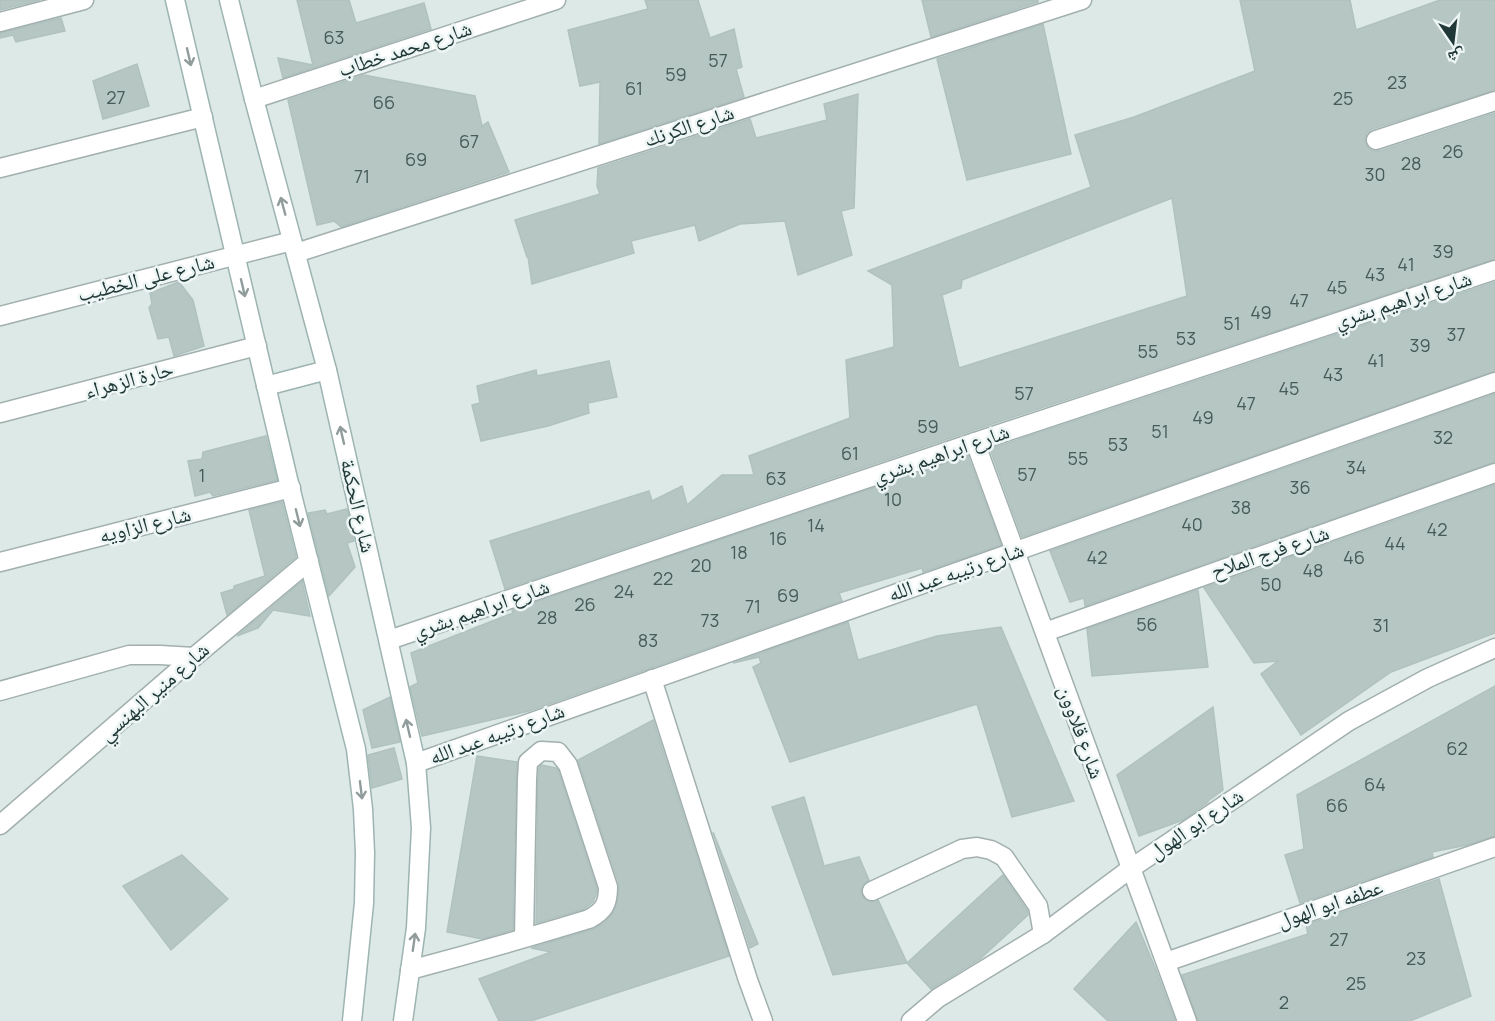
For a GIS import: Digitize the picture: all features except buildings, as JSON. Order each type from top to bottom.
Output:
[{"type":"street","points":[[0,22],[84,0]]},
{"type":"street","points":[[175,0],[266,386],[356,749],[363,809],[365,853],[364,903],[352,1021]]},
{"type":"street","name":"شارع الحكمة","points":[[229,0],[327,370],[416,763],[421,828],[416,928],[403,1021]]},
{"type":"street","name":"شارع محمد خطاب","points":[[254,99],[556,0]]},
{"type":"street","name":"شارع الكرنك","points":[[294,247],[1082,0]]},
{"type":"street","points":[[1376,140],[1495,101]]},
{"type":"street","points":[[0,168],[203,117]]},
{"type":"street","name":"شارع على الخطيب","points":[[0,316],[236,255],[294,247]]},
{"type":"street","name":"شارع ابراهيم بشري","points":[[389,640],[975,442],[1495,270]]},
{"type":"street","name":"حارة الزهراء","points":[[0,413],[257,346]]},
{"type":"street","points":[[266,386],[327,370]]},
{"type":"street","name":"شارع رتيبه عبد الله","points":[[416,763],[1495,382]]},
{"type":"street","name":"شارع قلاوون","points":[[975,442],[1187,1021]]},
{"type":"street","name":"شارع فرج الملاح","points":[[1045,632],[1495,473]]},
{"type":"street","name":"شارع الزاويه","points":[[0,562],[291,488]]},
{"type":"street","name":"شارع منير البهنسي","points":[[0,825],[309,561]]},
{"type":"street","name":"شارع ابو الهول","points":[[911,1021],[938,998],[1043,934],[1130,869],[1349,721],[1428,678],[1495,648]]},
{"type":"street","points":[[0,691],[129,655],[194,657]]},
{"type":"street","points":[[652,679],[763,1021]]},
{"type":"street","points":[[410,970],[524,938],[590,919],[599,914],[608,897],[608,887],[568,765],[558,752],[541,750],[528,762],[524,938]]},
{"type":"street","points":[[872,891],[962,849],[977,847],[991,850],[1004,857],[1038,906],[1043,934]]},
{"type":"street","name":"عطفه ابو الهول","points":[[1166,962],[1495,847]]}]
